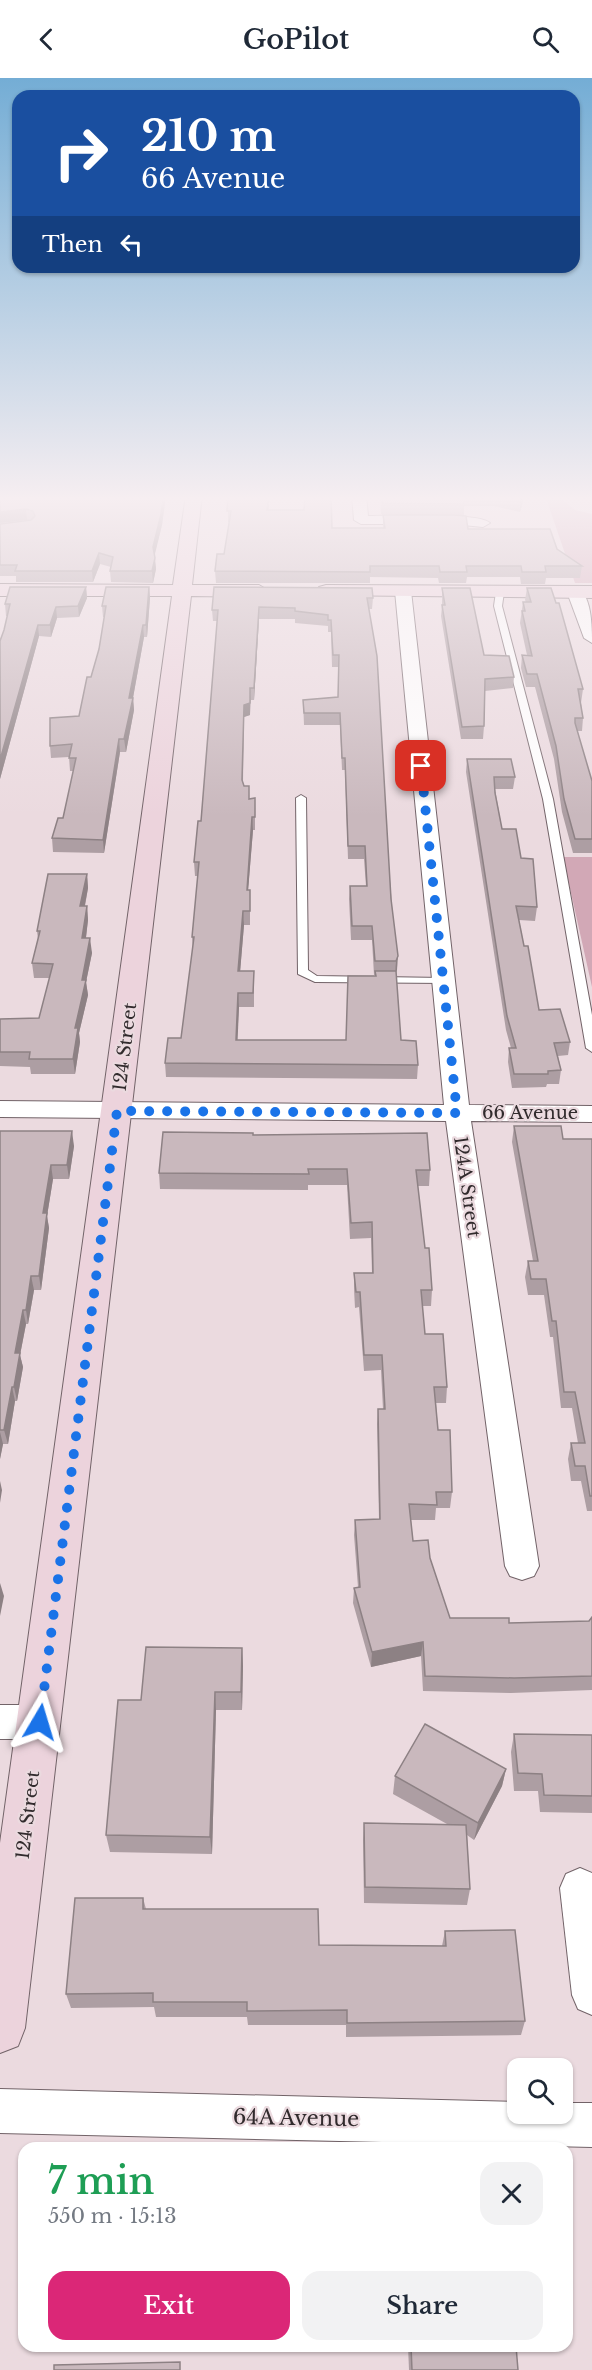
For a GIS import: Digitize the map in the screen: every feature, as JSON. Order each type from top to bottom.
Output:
[{"type":"street","name":"124 Street","points":[[0,2028],[181,602]]},
{"type":"street","name":"124A Street","points":[[404,602],[457,1113],[522,1566]]},
{"type":"street","points":[[585,602],[592,638]]},
{"type":"street","name":"66 Avenue","points":[[0,1110],[592,1114]]},
{"type":"street","points":[[0,1722],[40,1722]]},
{"type":"street","points":[[580,1888],[592,1995]]},
{"type":"street","name":"64A Avenue","points":[[0,2111],[592,2125]]},
{"type":"lane","points":[[499,602],[548,799],[592,1048]]},
{"type":"lane","points":[[301,798],[302,972],[315,979],[443,981]]},
{"type":"shaded area","points":[[563,857],[592,857],[592,987]]},
{"type":"building","points":[[6,602],[80,602],[78,606],[56,607],[50,625],[38,625],[0,760],[0,641],[10,604],[5,604]]},
{"type":"building","points":[[103,602],[148,602],[146,625],[143,625],[129,698],[133,698],[124,739],[119,739],[103,840],[52,838],[58,818],[63,818],[76,758],[69,758],[72,744],[50,746],[50,718],[79,716],[87,677],[91,677],[99,649],[106,606],[102,606]]},
{"type":"building","points":[[213,602],[368,602],[377,656],[391,899],[398,956],[396,961],[375,961],[372,926],[352,926],[350,886],[367,886],[365,846],[348,846],[345,758],[342,758],[340,713],[304,713],[303,700],[338,697],[339,655],[333,655],[331,620],[328,620],[328,615],[295,611],[295,608],[259,607],[254,688],[250,688],[250,703],[244,705],[242,780],[244,786],[249,786],[249,799],[255,798],[255,817],[252,817],[247,890],[250,890],[250,911],[243,911],[238,971],[254,971],[253,993],[238,993],[236,1040],[346,1040],[348,976],[376,976],[375,971],[396,971],[401,1040],[416,1041],[418,1065],[165,1063],[168,1038],[181,1038],[194,937],[192,937],[199,862],[194,862],[198,821],[201,821],[218,610],[212,610]]},
{"type":"building","points":[[444,602],[473,602],[484,655],[509,656],[514,677],[485,679],[484,726],[462,727],[442,605],[445,605]]},
{"type":"building","points":[[523,602],[559,603],[583,689],[578,689],[583,718],[575,718],[575,723],[592,781],[592,839],[575,839],[564,799],[556,746],[537,674],[527,674],[522,655],[532,656],[522,611],[525,611]]},
{"type":"building","points":[[467,759],[511,759],[515,777],[494,777],[495,793],[502,829],[516,829],[521,858],[533,859],[537,907],[516,906],[524,946],[528,946],[539,1010],[560,1009],[570,1042],[554,1043],[561,1070],[548,1071],[548,1074],[514,1074],[509,1048],[516,1048],[507,1016]]},
{"type":"building","points":[[48,874],[87,874],[80,906],[87,906],[82,938],[90,938],[82,980],[86,980],[75,1028],[78,1028],[73,1059],[29,1059],[30,1052],[0,1052],[0,1019],[39,1018],[53,964],[32,963],[40,931],[37,931]]},
{"type":"building","points":[[514,1126],[561,1126],[563,1139],[592,1139],[592,1496],[590,1496],[585,1466],[575,1466],[571,1443],[585,1443],[575,1392],[564,1392],[556,1321],[552,1321],[546,1279],[531,1279],[528,1261],[538,1261]]},
{"type":"building","points":[[0,1131],[72,1131],[67,1165],[51,1165],[43,1213],[47,1213],[39,1276],[31,1276],[26,1310],[23,1310],[15,1353],[20,1353],[4,1430],[0,1430]]},
{"type":"building","points":[[163,1132],[253,1133],[253,1135],[427,1133],[430,1170],[416,1170],[425,1248],[429,1248],[432,1290],[421,1290],[425,1334],[443,1334],[447,1387],[434,1387],[438,1430],[450,1430],[452,1492],[436,1492],[437,1505],[409,1504],[413,1541],[428,1540],[430,1558],[450,1618],[509,1618],[509,1623],[589,1621],[592,1617],[592,1676],[514,1678],[425,1676],[423,1642],[372,1652],[354,1588],[360,1587],[355,1520],[380,1519],[378,1409],[385,1409],[382,1355],[364,1355],[360,1292],[356,1292],[354,1273],[373,1273],[372,1222],[351,1223],[347,1169],[308,1169],[309,1174],[159,1173]]},
{"type":"building","points":[[146,1647],[242,1648],[241,1692],[215,1692],[210,1837],[106,1835],[118,1700],[141,1700]]},
{"type":"building","points":[[425,1724],[506,1769],[478,1823],[395,1776]]},
{"type":"building","points":[[514,1734],[592,1735],[592,1796],[544,1795],[542,1774],[518,1773]]},
{"type":"building","points":[[364,1823],[466,1825],[470,1889],[365,1887]]},
{"type":"building","points":[[75,1898],[143,1898],[143,1909],[318,1909],[319,1945],[446,1946],[445,1931],[515,1930],[525,2021],[347,2023],[347,2010],[247,2011],[247,2002],[153,2002],[153,1993],[66,1994]]},
{"type":"building","points":[[411,2352],[516,2352],[518,2370],[412,2370]]},
{"type":"building","points":[[180,2362],[180,2370],[54,2370],[54,2365]]},
{"type":"route","points":[[40,1722],[117,1111],[457,1113],[421,766]]}]
